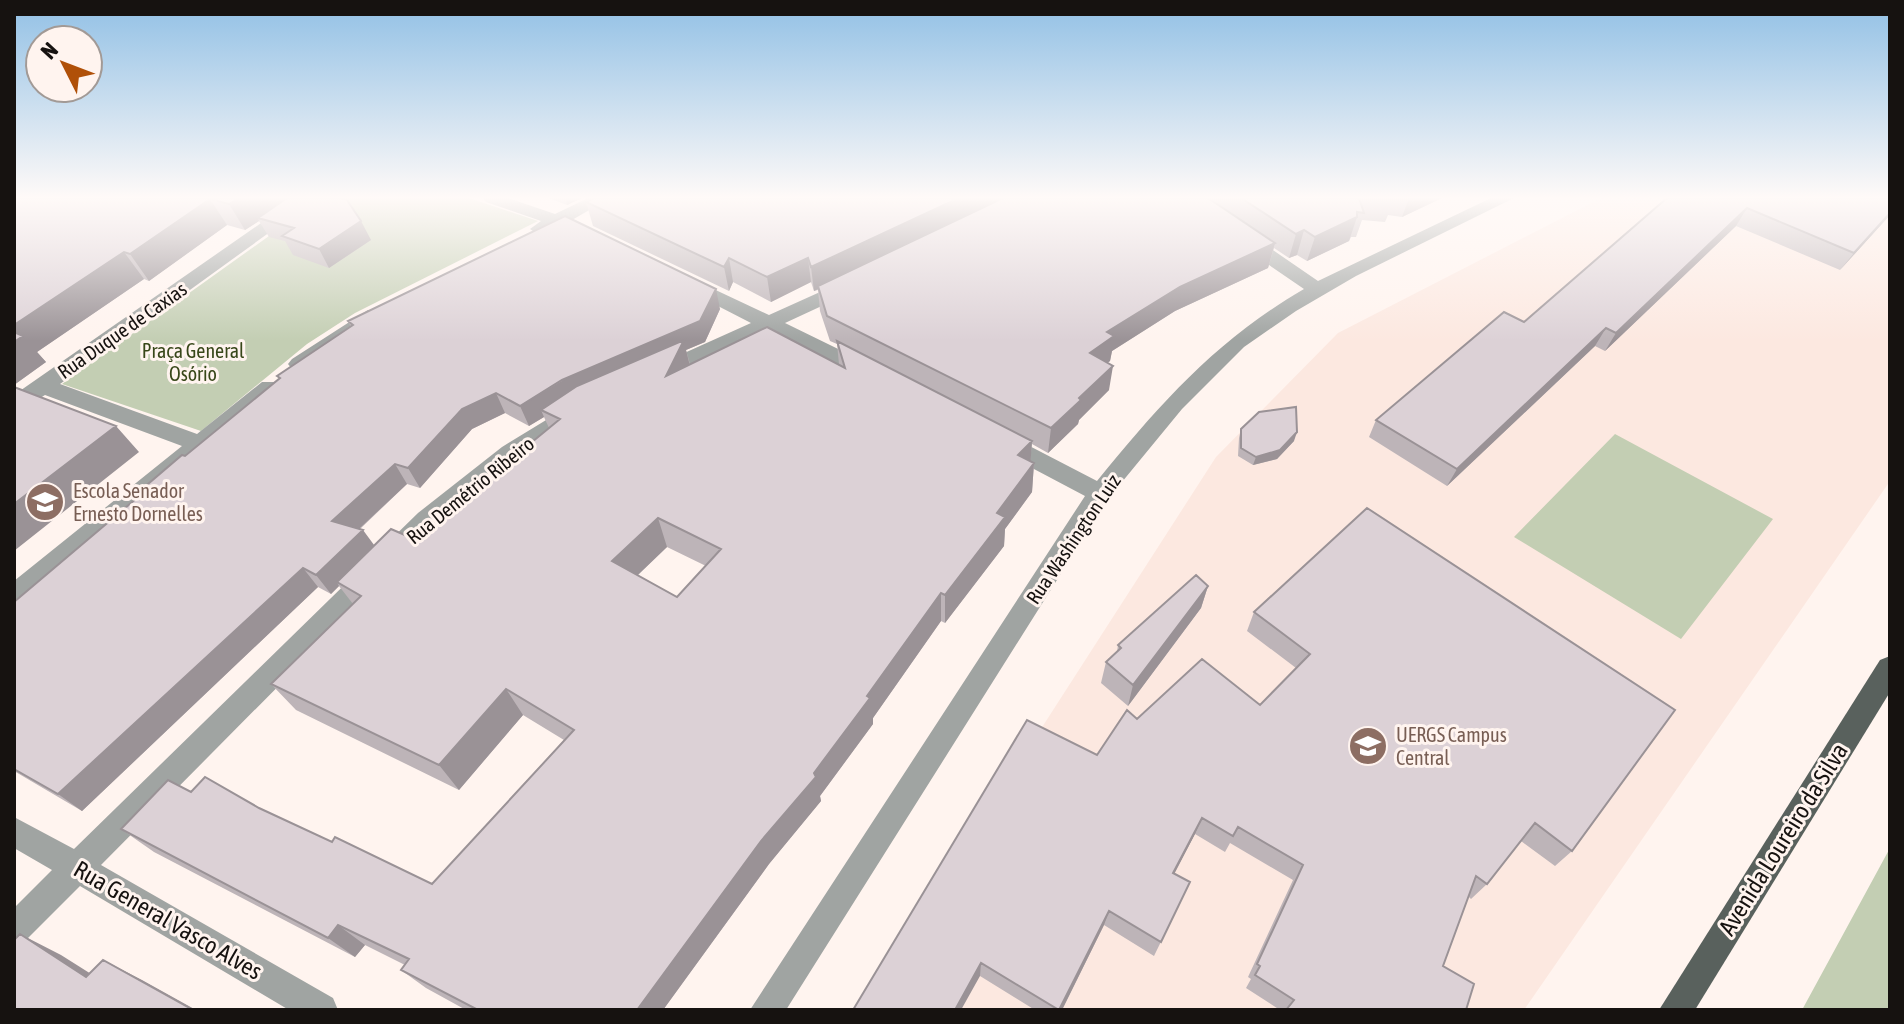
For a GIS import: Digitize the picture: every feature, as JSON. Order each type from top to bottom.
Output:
[{"type":"main road","name":"Avenida Loureiro da Silva","points":[[1676,1010],[1888,673]]},
{"type":"street","name":"Rua Duque de Caxias","points":[[14,406],[240,246]]},
{"type":"street","points":[[1254,246],[1317,289]]},
{"type":"street","name":"Rua Washington Luiz","points":[[767,1010],[1100,493],[1159,421],[1214,363],[1258,326],[1317,289],[1406,246]]},
{"type":"street","points":[[673,275],[882,380]]},
{"type":"street","points":[[633,384],[858,281]]},
{"type":"street","points":[[14,596],[198,443],[328,341],[388,304]]},
{"type":"street","points":[[42,386],[198,443]]},
{"type":"street","name":"Rua Demétrio Ribeiro","points":[[14,930],[427,520],[510,453],[593,402]]},
{"type":"street","points":[[977,429],[1100,493]]},
{"type":"street","name":"Rua General Vasco Alves","points":[[14,831],[321,1010]]},
{"type":"shaded area","name":"UERGS Campus Central","points":[[1508,246],[1890,246],[1890,481],[1524,1010],[860,1010],[1216,457],[1338,333]]},
{"type":"green space","name":"Praça General Osório","points":[[255,246],[489,246],[355,313],[307,344],[201,431],[62,384]]},
{"type":"green space","points":[[1615,434],[1773,519],[1681,639],[1514,537]]},
{"type":"green space","points":[[1890,848],[1890,1010],[1802,1010]]},
{"type":"building","points":[[14,246],[142,246],[130,254],[124,252],[14,325]]},
{"type":"building","points":[[503,246],[627,246],[716,289],[700,321],[562,380],[520,406],[496,393],[462,409],[408,468],[395,464],[332,521],[363,530],[316,575],[303,568],[58,794],[14,769],[14,602],[144,492],[141,490],[182,455],[185,456],[280,378],[277,376],[353,325],[348,321]]},
{"type":"building","points":[[679,246],[857,246],[811,267],[808,258],[767,277],[729,258],[724,267]]},
{"type":"building","points":[[903,246],[1269,246],[1180,287],[1107,332],[1114,336],[1090,353],[1113,366],[1051,428],[827,316],[818,286]]},
{"type":"building","points":[[1612,246],[1707,246],[1616,333],[1606,328],[1457,469],[1376,420],[1504,312],[1524,322]]},
{"type":"building","points":[[1837,246],[1860,246],[1854,253]]},
{"type":"building","points":[[767,327],[845,368],[837,341],[1032,441],[1018,455],[1034,463],[997,513],[1005,517],[945,595],[941,593],[867,696],[870,698],[814,773],[816,777],[761,841],[637,1010],[478,1010],[401,970],[409,959],[338,925],[328,938],[121,829],[168,780],[191,792],[205,777],[259,808],[332,842],[335,837],[432,884],[574,730],[506,689],[439,765],[271,684],[361,596],[337,582],[391,529],[414,539],[560,419],[541,410],[577,386],[684,340],[666,376]],"holes":[[[658,518],[721,549],[677,597],[612,561]]]},
{"type":"building","points":[[14,332],[23,336],[14,342]]},
{"type":"building","points":[[14,387],[116,426],[14,504]]},
{"type":"building","points":[[1296,407],[1297,432],[1280,450],[1256,457],[1241,448],[1241,429],[1259,412]]},
{"type":"building","points":[[1367,508],[1675,710],[1572,851],[1535,823],[1487,884],[1476,876],[1443,966],[1474,984],[1466,1010],[1286,1010],[1294,1000],[1255,975],[1260,966],[1257,964],[1303,865],[1238,827],[1233,836],[1202,818],[1173,873],[1190,882],[1161,942],[1109,911],[1059,1010],[981,963],[955,1010],[853,1010],[1027,720],[1097,755],[1127,710],[1137,719],[1202,659],[1260,705],[1310,654],[1254,612]]},
{"type":"building","points":[[1196,575],[1208,586],[1133,685],[1106,662],[1121,648],[1118,645]]},
{"type":"building","points":[[20,934],[86,977],[103,960],[193,1010],[14,1010],[14,940]]},
{"type":"place","name":"Escola Senador Ernesto Dornelles","points":[[45,502]]},
{"type":"place","name":"UERGS Campus Central","points":[[1368,746]]}]
